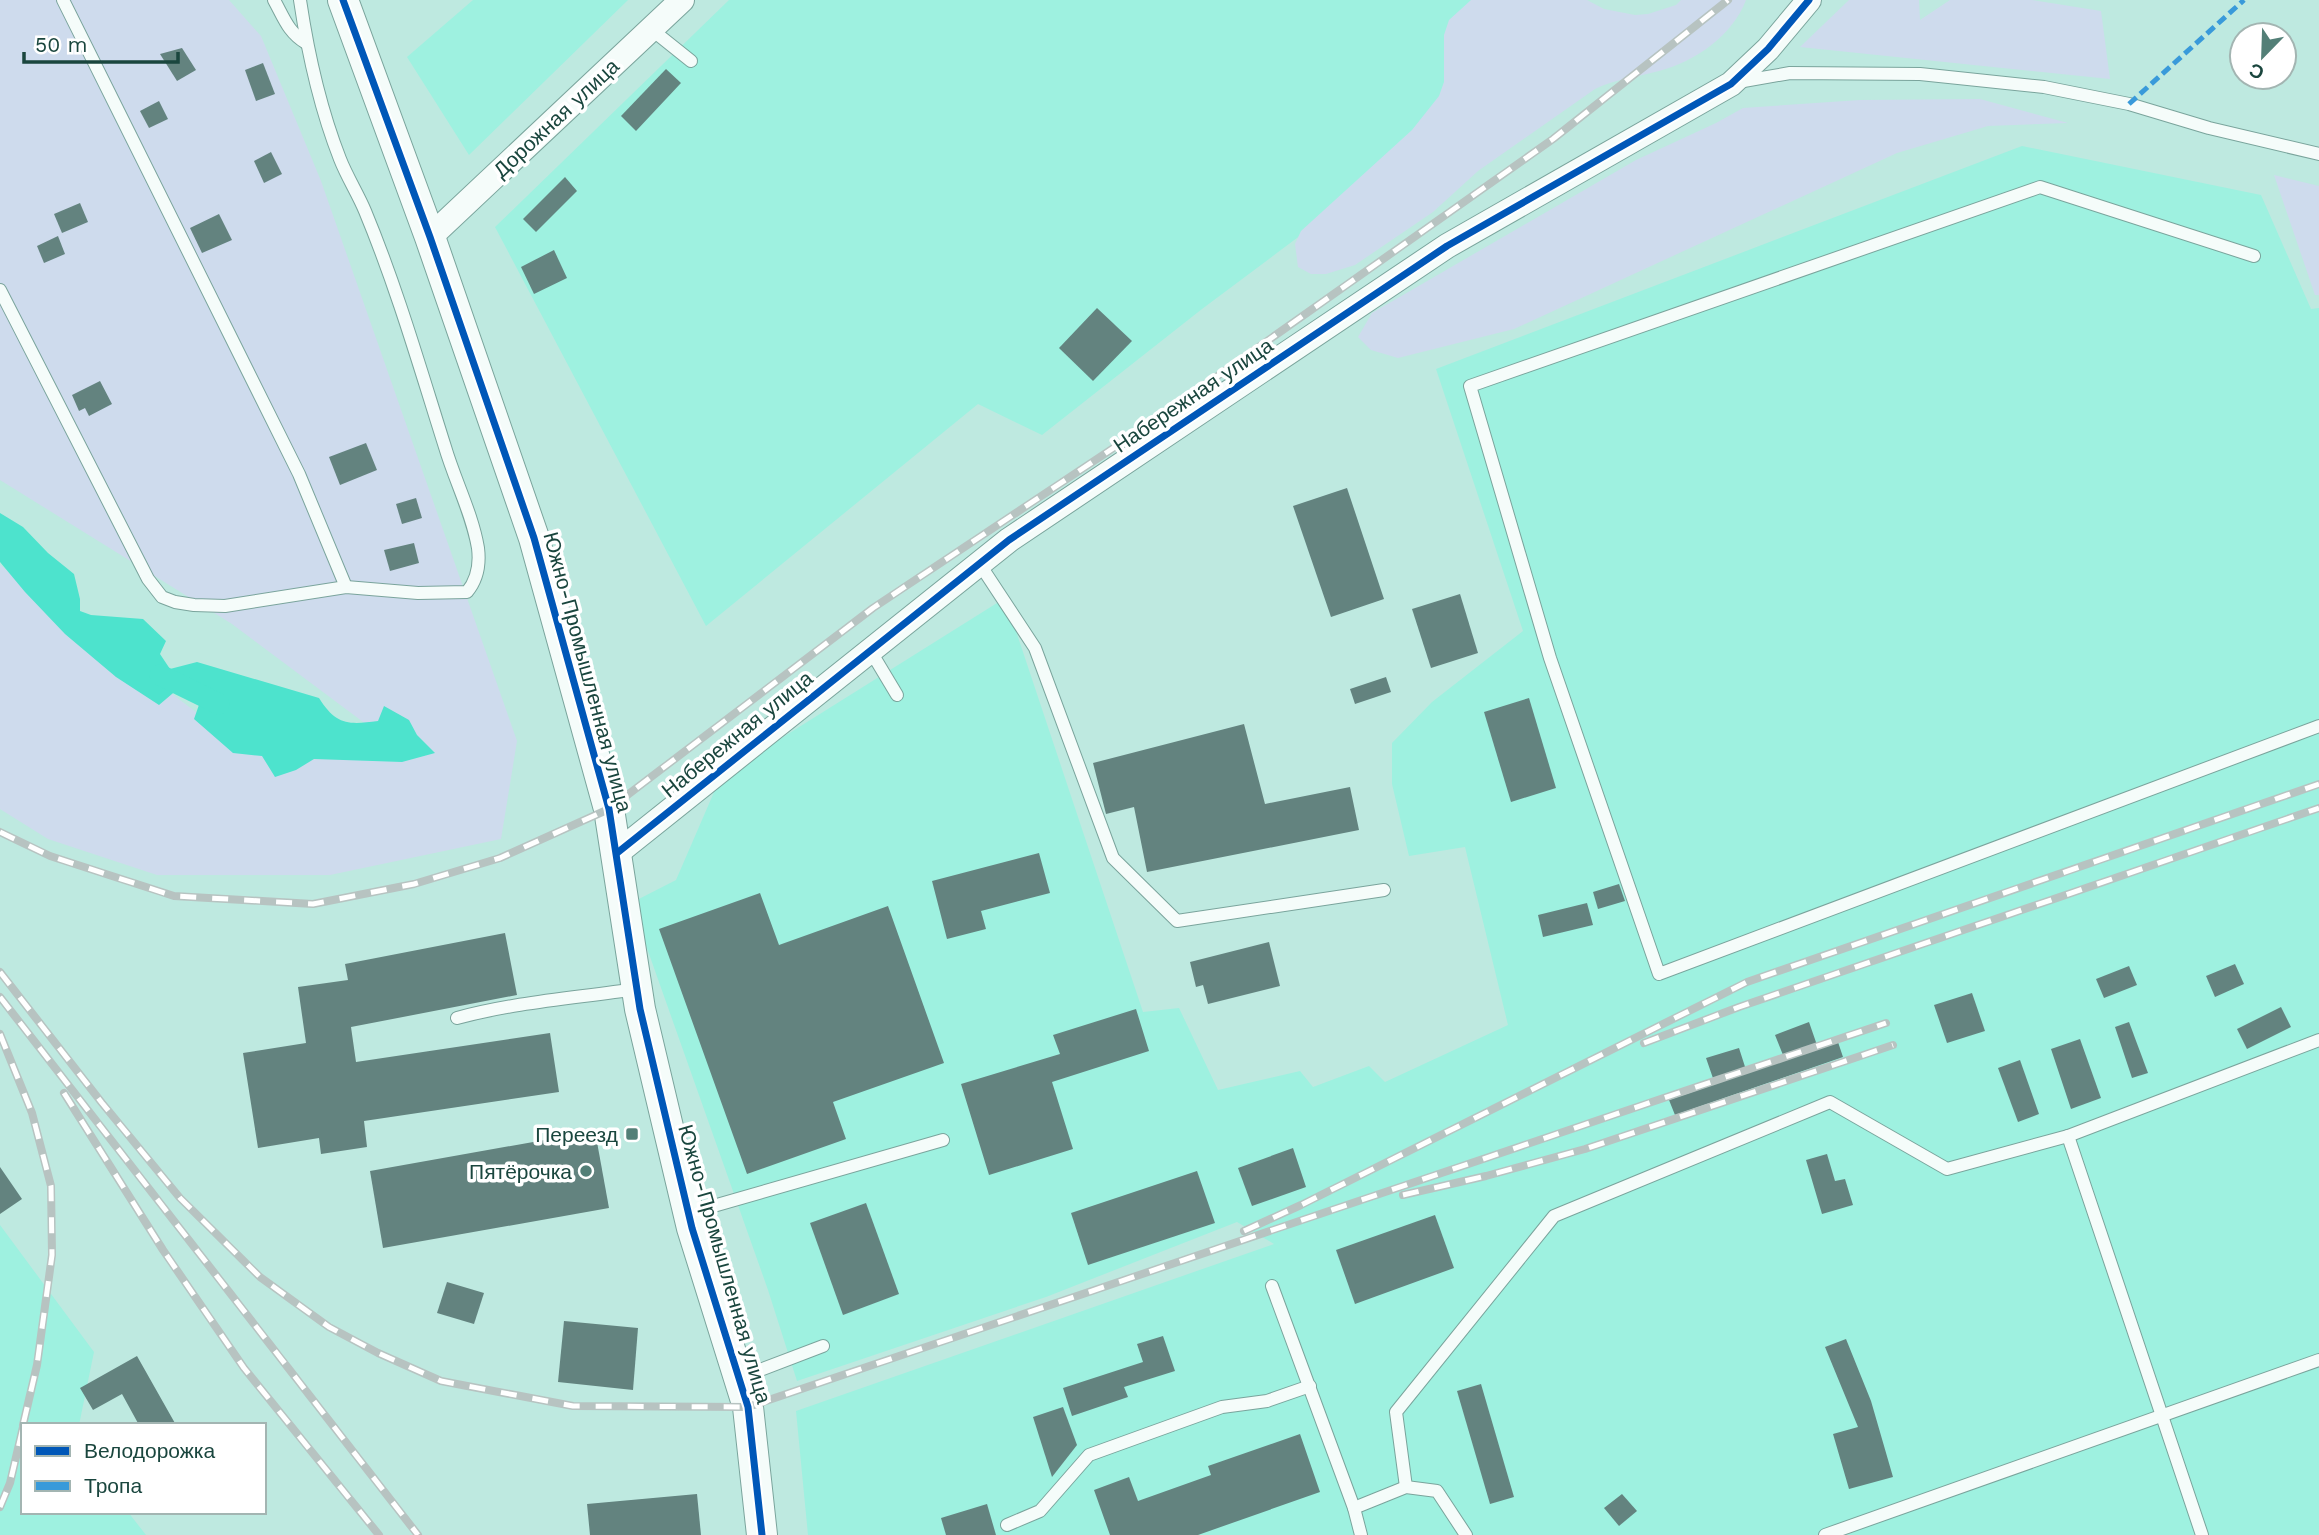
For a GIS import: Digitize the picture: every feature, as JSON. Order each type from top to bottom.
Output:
[{"type":"street","name":"Южно-Промышленная улица","points":[[343,0],[430,237],[534,538],[609,809],[637,988],[689,1213],[748,1406],[762,1535]]},
{"type":"street","name":"Дорожная улица","points":[[430,237],[681,0]]},
{"type":"street","name":"Набережная улица","points":[[617,853],[1020,532],[1447,246],[1731,83],[1768,48],[1809,0]]},
{"type":"lane","points":[[63,0],[299,474],[346,587]]},
{"type":"lane","points":[[274,0],[285,25],[306,43]]},
{"type":"lane","points":[[0,290],[148,579],[162,597],[194,605],[225,606],[346,587],[418,593],[467,592],[475,583],[478,549],[416,349],[365,210],[340,160],[306,43],[300,0]]},
{"type":"lane","points":[[651,29],[691,61]]},
{"type":"lane","points":[[1731,83],[1790,73],[1907,74],[2044,87],[2129,104],[2209,128],[2319,154]]},
{"type":"lane","points":[[2254,256],[2040,187],[1470,386],[1550,658],[1659,974],[2319,726]]},
{"type":"lane","points":[[979,564],[1035,648],[1113,858],[1177,921],[1384,890]]},
{"type":"lane","points":[[870,650],[897,695]]},
{"type":"lane","points":[[457,1018],[496,1007],[564,1000],[637,988]]},
{"type":"lane","points":[[1406,1487],[1396,1412],[1554,1216],[1830,1102],[1947,1169],[2068,1136],[2319,1040]]},
{"type":"lane","points":[[2068,1136],[2202,1535]]},
{"type":"lane","points":[[689,1213],[943,1140]]},
{"type":"lane","points":[[1272,1286],[1362,1535]]},
{"type":"lane","points":[[739,1378],[823,1346]]},
{"type":"lane","points":[[1825,1535],[2319,1360]]},
{"type":"lane","points":[[1007,1525],[1040,1511],[1089,1455],[1222,1407],[1268,1401],[1310,1386]]},
{"type":"lane","points":[[1354,1508],[1406,1487],[1437,1491],[1466,1535]]},
{"type":"shaded area","points":[[0,0],[229,0],[261,36],[321,181],[517,741],[501,839],[330,875],[157,875],[48,839],[0,809],[0,565],[248,751],[406,754],[232,624],[0,480]]},
{"type":"shaded area","points":[[473,0],[628,0],[469,155],[407,57]]},
{"type":"shaded area","points":[[729,0],[1538,0],[1460,116],[1202,309],[1042,435],[978,404],[706,626],[495,227]]},
{"type":"shaded area","points":[[1471,0],[1587,0],[1604,9],[1635,15],[1648,14],[1676,5],[1681,0],[1746,0],[1732,25],[1699,54],[1673,67],[1619,80],[1595,89],[1478,171],[1433,212],[1355,265],[1326,274],[1311,274],[1298,267],[1295,244],[1301,231],[1412,130],[1439,96],[1444,82],[1444,35],[1449,20]]},
{"type":"shaded area","points":[[1849,0],[1919,0],[1920,20],[1950,0],[2032,0],[2101,11],[2110,79],[1800,47]]},
{"type":"shaded area","points":[[1980,99],[2068,123],[1988,126],[1897,153],[1514,329],[1398,358],[1371,350],[1358,337],[1372,313],[1636,160],[1743,108],[1860,100]]},
{"type":"shaded area","points":[[2022,146],[2261,195],[2311,309],[2319,308],[2319,1535],[808,1535],[796,1411],[1274,1244],[1237,1222],[1046,1297],[797,1381],[768,1290],[631,903],[676,880],[721,776],[1005,598],[1143,1012],[1179,1008],[1218,1090],[1300,1071],[1313,1087],[1369,1066],[1385,1082],[1508,1025],[1465,847],[1409,856],[1392,784],[1392,743],[1432,702],[1523,631],[1436,369]]},
{"type":"shaded area","points":[[2274,175],[2319,186],[2319,295],[2315,295]]},
{"type":"shaded area","points":[[0,513],[23,527],[48,553],[74,574],[80,611],[91,615],[143,619],[166,641],[160,654],[170,669],[197,662],[319,698],[331,714],[351,723],[378,721],[384,706],[409,720],[417,735],[435,753],[402,762],[314,759],[296,770],[275,777],[262,756],[233,753],[194,719],[200,702],[192,689],[179,688],[159,705],[116,677],[65,634],[0,562]]},
{"type":"shaded area","points":[[0,1225],[94,1352],[79,1423],[21,1423],[21,1514],[130,1514],[146,1535],[0,1535]]},
{"type":"building","points":[[182,48],[196,70],[177,81],[160,54]]},
{"type":"building","points":[[263,63],[275,94],[256,101],[245,70]]},
{"type":"building","points":[[666,69],[681,83],[636,131],[621,116]]},
{"type":"building","points":[[159,101],[168,119],[149,128],[140,111]]},
{"type":"building","points":[[271,152],[282,174],[264,183],[254,161]]},
{"type":"building","points":[[565,177],[577,191],[536,232],[523,219]]},
{"type":"building","points":[[80,203],[88,222],[62,233],[54,214]]},
{"type":"building","points":[[219,214],[232,240],[202,253],[190,228]]},
{"type":"building","points":[[58,236],[65,254],[44,263],[37,246]]},
{"type":"building","points":[[554,250],[567,278],[534,294],[521,267]]},
{"type":"building","points":[[1097,308],[1132,341],[1093,381],[1059,348]]},
{"type":"building","points":[[100,381],[112,404],[89,416],[85,408],[79,411],[72,395]]},
{"type":"building","points":[[366,443],[377,470],[340,485],[329,457]]},
{"type":"building","points":[[1347,488],[1384,599],[1331,617],[1293,506]]},
{"type":"building","points":[[416,498],[422,518],[402,524],[396,504]]},
{"type":"building","points":[[414,543],[419,563],[390,571],[384,550]]},
{"type":"building","points":[[1460,594],[1478,653],[1431,668],[1412,609]]},
{"type":"building","points":[[1386,677],[1391,692],[1355,704],[1350,689]]},
{"type":"building","points":[[1529,698],[1556,788],[1511,802],[1484,712]]},
{"type":"building","points":[[1244,724],[1265,804],[1350,787],[1359,830],[1147,872],[1134,807],[1106,814],[1093,763]]},
{"type":"building","points":[[1039,853],[1050,893],[981,911],[986,929],[947,939],[932,881]]},
{"type":"building","points":[[1619,884],[1625,901],[1598,909],[1593,892]]},
{"type":"building","points":[[760,893],[779,945],[888,906],[944,1063],[833,1102],[846,1139],[747,1174],[659,929]]},
{"type":"building","points":[[1587,903],[1593,925],[1543,937],[1538,915]]},
{"type":"building","points":[[505,933],[517,995],[351,1027],[356,1062],[550,1033],[559,1092],[364,1121],[367,1147],[321,1154],[319,1138],[258,1148],[243,1053],[306,1043],[298,987],[348,980],[345,964]]},
{"type":"building","points":[[1269,942],[1280,986],[1208,1004],[1203,985],[1196,987],[1190,962]]},
{"type":"building","points":[[2235,964],[2244,984],[2215,997],[2206,976]]},
{"type":"building","points":[[2129,966],[2137,985],[2104,998],[2096,979]]},
{"type":"building","points":[[1972,993],[1985,1031],[1947,1043],[1934,1005]]},
{"type":"building","points":[[2281,1007],[2291,1027],[2247,1049],[2237,1029]]},
{"type":"building","points":[[1136,1009],[1149,1051],[1052,1082],[1073,1149],[989,1175],[961,1084],[1060,1054],[1053,1035]]},
{"type":"building","points":[[1809,1022],[1818,1048],[1838,1042],[1843,1057],[1675,1115],[1669,1100],[1715,1084],[1706,1058],[1739,1048],[1747,1073],[1785,1060],[1775,1035]]},
{"type":"building","points":[[2129,1022],[2148,1073],[2132,1078],[2115,1027]]},
{"type":"building","points":[[2080,1039],[2101,1098],[2071,1109],[2051,1049]]},
{"type":"building","points":[[2020,1060],[2039,1114],[2018,1122],[1998,1068]]},
{"type":"building","points":[[595,1131],[609,1208],[383,1248],[370,1171]]},
{"type":"building","points":[[1293,1148],[1306,1187],[1252,1206],[1238,1168]]},
{"type":"building","points":[[1827,1154],[1835,1181],[1845,1179],[1853,1205],[1822,1214],[1806,1160]]},
{"type":"building","points":[[0,1167],[22,1199],[0,1214]]},
{"type":"building","points":[[1197,1171],[1215,1223],[1088,1265],[1071,1213]]},
{"type":"building","points":[[866,1203],[899,1294],[843,1315],[810,1223]]},
{"type":"building","points":[[1435,1215],[1454,1268],[1355,1304],[1336,1250]]},
{"type":"building","points":[[447,1282],[484,1293],[474,1324],[437,1313]]},
{"type":"building","points":[[564,1321],[638,1328],[633,1390],[558,1382]]},
{"type":"building","points":[[1163,1336],[1175,1371],[1124,1387],[1128,1397],[1072,1416],[1063,1388],[1143,1362],[1137,1344]]},
{"type":"building","points":[[1846,1339],[1871,1401],[1893,1477],[1849,1489],[1833,1434],[1858,1427],[1825,1347]]},
{"type":"building","points":[[137,1356],[175,1423],[138,1423],[122,1394],[93,1410],[80,1388]]},
{"type":"building","points":[[1481,1384],[1514,1497],[1490,1504],[1457,1391]]},
{"type":"building","points":[[1063,1407],[1077,1445],[1052,1477],[1033,1417]]},
{"type":"building","points":[[1300,1434],[1320,1492],[1198,1535],[1110,1535],[1094,1490],[1129,1477],[1138,1501],[1211,1475],[1208,1466]]},
{"type":"building","points":[[697,1494],[701,1535],[590,1535],[587,1504]]},
{"type":"building","points":[[1622,1494],[1637,1511],[1619,1526],[1604,1508]]},
{"type":"building","points":[[987,1504],[996,1535],[946,1535],[941,1518]]},
{"type":"waterway","points":[[160,675],[219,704]]},
{"type":"railway","points":[[0,832],[50,856],[174,896],[313,904],[414,884],[500,858],[609,809],[873,608],[1154,421],[1553,139],[1728,0]]},
{"type":"railway","points":[[1244,1231],[1747,982],[2319,784]]},
{"type":"railway","points":[[1644,1043],[1739,1007],[2319,808]]},
{"type":"railway","points":[[0,972],[180,1198],[260,1277],[329,1327],[378,1353],[441,1381],[573,1406],[748,1407],[1886,1023]]},
{"type":"railway","points":[[0,997],[418,1535]]},
{"type":"railway","points":[[0,1034],[32,1113],[51,1186],[52,1255],[37,1365],[23,1423]]},
{"type":"railway","points":[[1403,1195],[1585,1149],[1893,1045]]},
{"type":"railway","points":[[64,1093],[163,1250],[244,1368],[379,1535]]},
{"type":"railway","points":[[0,1507],[10,1483],[21,1436]]},
{"type":"marked path","points":[[2129,104],[2244,0]]},
{"type":"cycle path","points":[[343,0],[430,237],[534,538],[609,809],[640,1009],[692,1228],[748,1407],[762,1535]]},
{"type":"cycle path","points":[[617,853],[1009,540],[1447,246],[1731,84],[1768,49],[1809,0]]},
{"type":"place","name":"Переезд","points":[[632,1134]]},
{"type":"place","name":"Пятёрочка","points":[[586,1171]]}]
